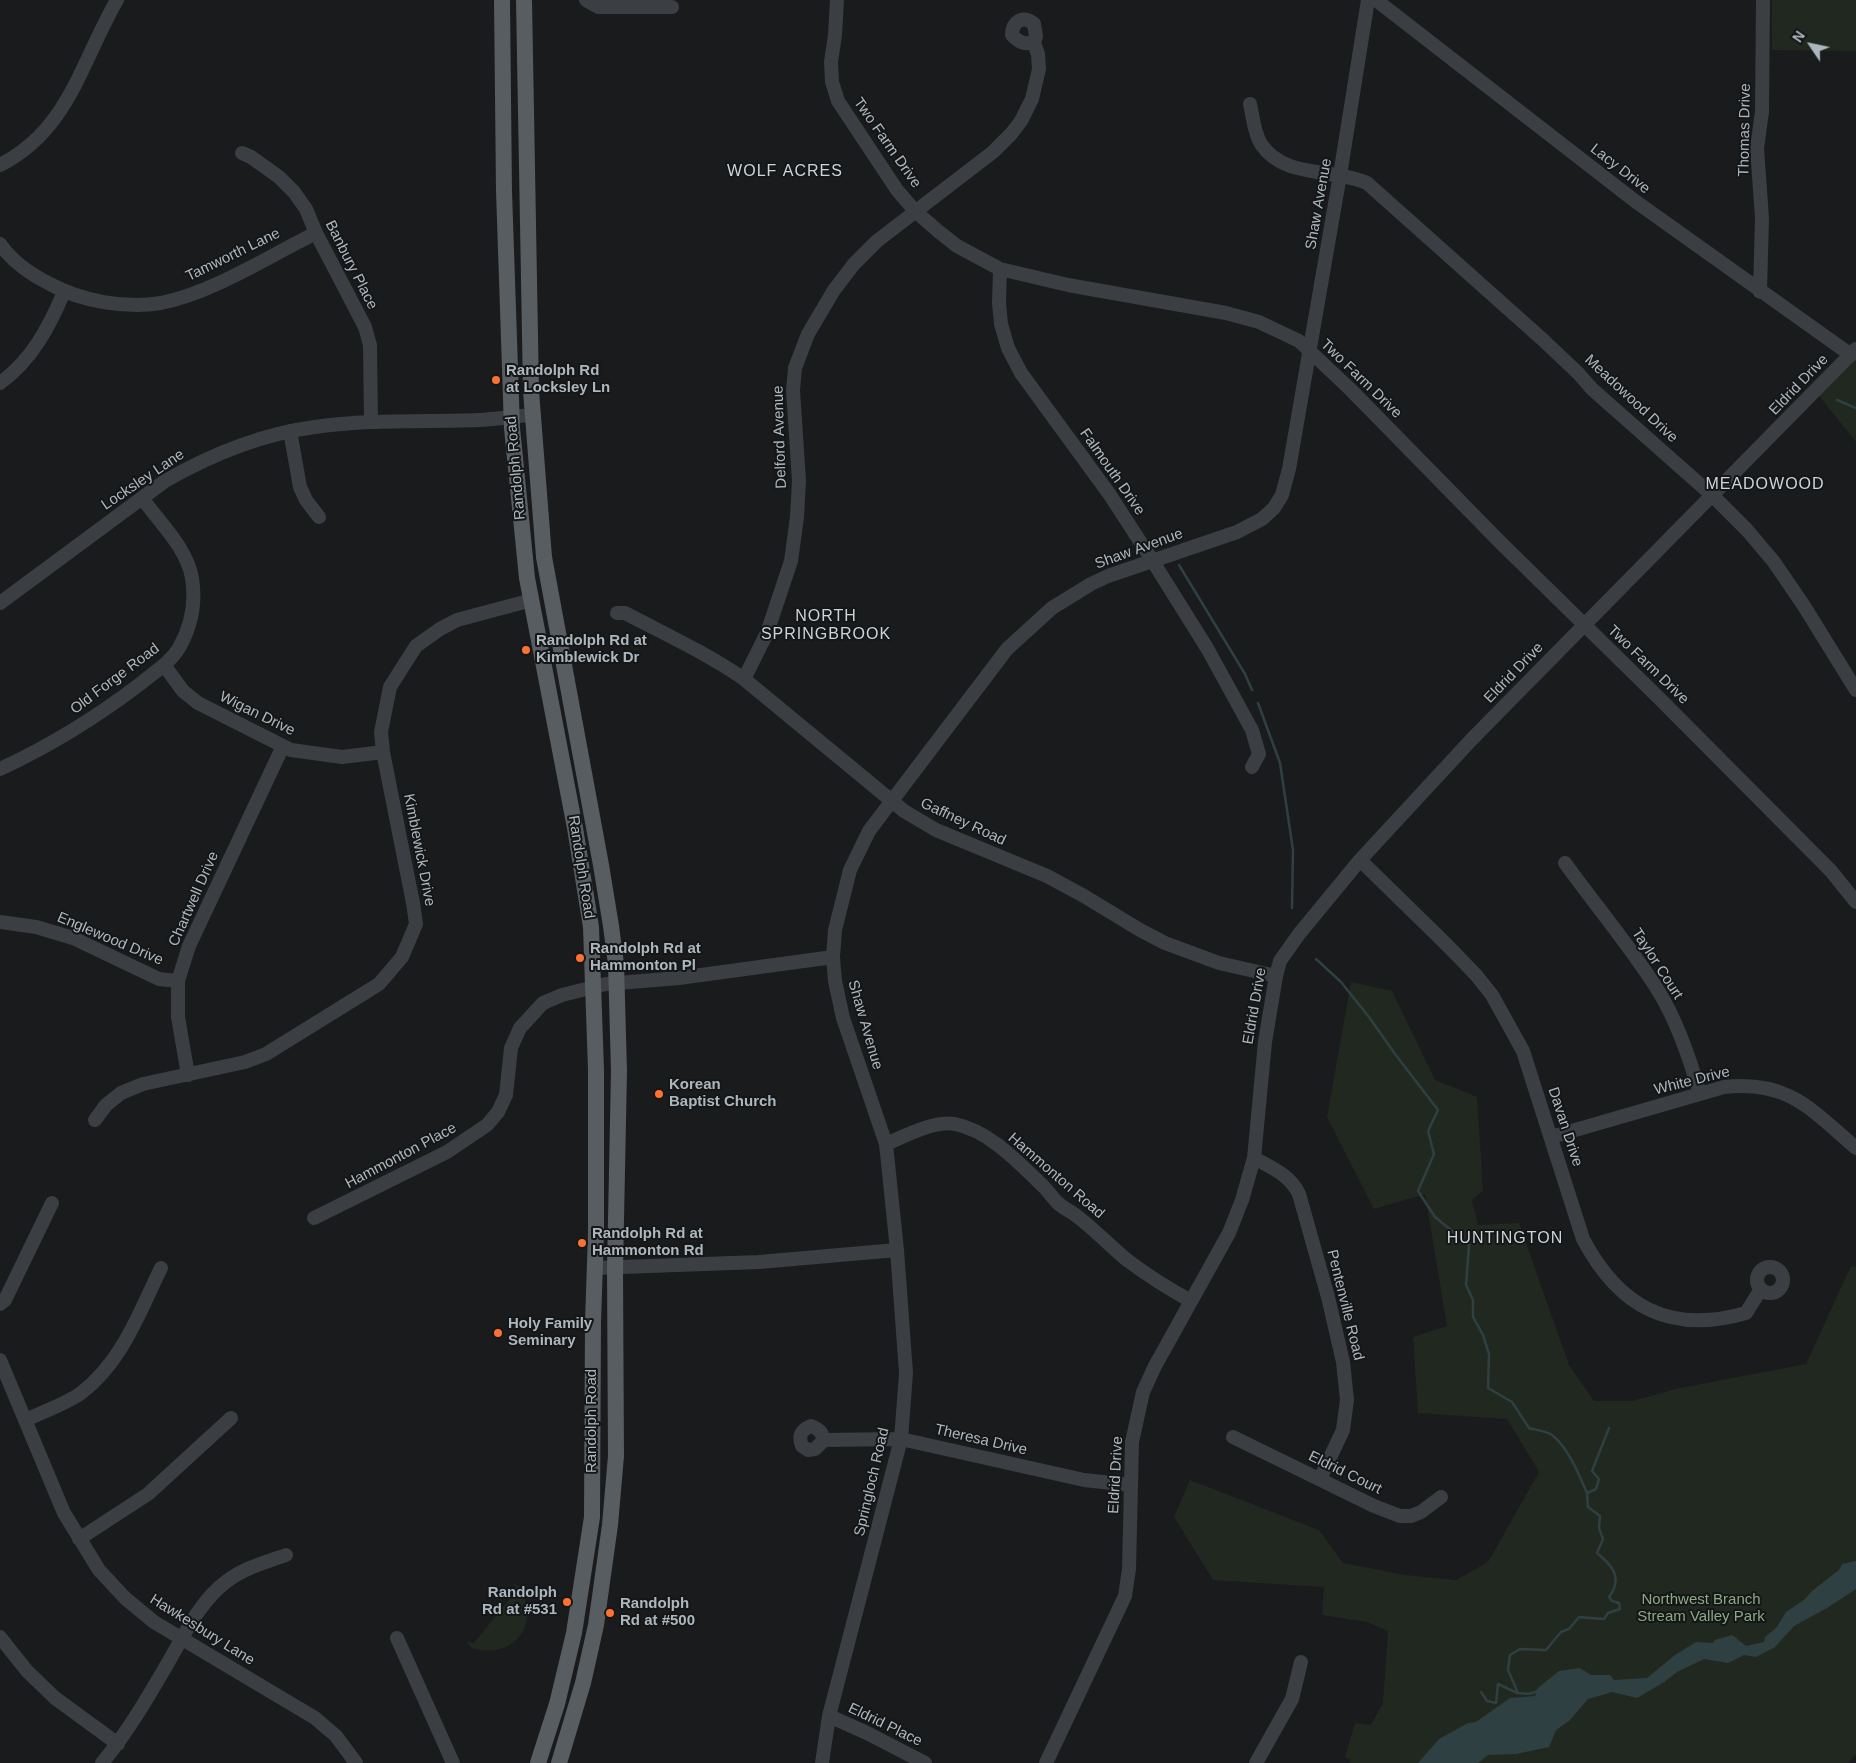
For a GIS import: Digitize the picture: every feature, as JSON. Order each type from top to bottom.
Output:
[{"type":"main road","name":"Randolph Road","points":[[502,0],[504,198],[511,417],[526,578],[532,600],[583,871],[591,928],[596,1070],[592,1517],[576,1624],[557,1704],[538,1763]]},
{"type":"main road","name":"Randolph Road","points":[[524,0],[531,381],[544,557],[602,865],[616,964],[619,1080],[615,1269],[616,1456],[610,1523],[596,1625],[583,1683],[559,1763]]},
{"type":"street","points":[[0,165],[12,159],[42,135],[52,123],[69,98],[106,19],[117,0]]},
{"type":"street","points":[[586,0],[598,6],[672,6]]},
{"type":"street","name":"Two Farm Drive","points":[[837,0],[831,62],[832,82],[838,102],[897,190],[915,211],[957,246],[1000,269],[1068,285],[1226,313],[1259,322],[1299,341],[1351,390],[1500,542],[1831,871],[1856,902]]},
{"type":"street","name":"Shaw Avenue","points":[[886,1144],[843,1018],[835,980],[833,957],[835,930],[850,870],[869,832],[891,801],[1007,649],[1052,608],[1108,576],[1237,532],[1262,519],[1274,508],[1282,494],[1289,469],[1368,0]]},
{"type":"street","name":"Lacy Drive","points":[[1376,0],[1635,201],[1760,292],[1854,352]]},
{"type":"street","name":"Thomas Drive","points":[[1760,292],[1762,218],[1758,148],[1762,112],[1763,0]]},
{"type":"street","name":"Delford Avenue","points":[[744,679],[768,633],[790,560],[797,517],[799,481],[793,390],[796,368],[808,334],[834,290],[854,264],[878,241],[993,152],[1011,134],[1021,121],[1032,99],[1039,69],[1038,54],[1034,42]]},
{"type":"street","name":"Meadowood Drive","points":[[1250,104],[1256,132],[1261,144],[1272,157],[1294,168],[1340,175],[1367,183],[1384,196],[1542,339],[1592,389],[1713,496],[1747,530],[1774,562],[1804,606],[1856,690]]},
{"type":"street","name":"Banbury Place","points":[[242,153],[273,172],[294,192],[306,209],[316,233],[364,327],[370,345],[371,422]]},
{"type":"street","name":"Tamworth Lane","points":[[0,244],[20,264],[42,280],[64,292],[111,303],[134,305],[160,303],[189,295],[216,284],[316,233]]},
{"type":"street","name":"Falmouth Drive","points":[[1000,269],[999,303],[1001,324],[1008,348],[1021,373],[1110,495],[1206,648],[1252,730],[1259,754],[1252,767]]},
{"type":"street","points":[[0,383],[27,358],[42,338],[64,292]]},
{"type":"street","name":"Eldrid Drive","points":[[1046,1763],[1125,1596],[1128,1569],[1132,1442],[1143,1392],[1155,1366],[1229,1234],[1242,1200],[1254,1158],[1265,1042],[1280,961],[1299,934],[1360,860],[1472,740],[1854,352]]},
{"type":"street","name":"Locksley Lane","points":[[0,603],[165,481],[192,466],[250,442],[317,426],[371,422],[479,420],[533,415]]},
{"type":"street","points":[[290,431],[300,487],[306,500],[319,517]]},
{"type":"street","name":"Old Forge Road","points":[[0,769],[36,752],[100,714],[164,665],[178,650],[189,630],[192,611],[192,579],[188,567],[179,548],[142,498]]},
{"type":"street","name":"Kimblewick Drive","points":[[95,1120],[106,1104],[121,1093],[143,1084],[245,1062],[266,1054],[379,984],[402,957],[416,924],[383,752],[381,732],[390,687],[416,646],[440,629],[457,620],[532,600]]},
{"type":"street","name":"Gaffney Road","points":[[617,612],[625,613],[677,639],[744,679],[891,801],[936,830],[1047,876],[1165,943],[1219,963],[1276,976]]},
{"type":"street","name":"Wigan Drive","points":[[164,665],[184,691],[198,703],[291,750],[331,757],[383,752]]},
{"type":"street","name":"Chartwell Drive","points":[[188,1075],[178,1017],[178,981],[189,946],[283,746]]},
{"type":"street","name":"Davan Drive","points":[[1360,860],[1447,945],[1492,995],[1523,1051],[1583,1239],[1607,1276],[1644,1308],[1667,1318],[1684,1321],[1726,1319],[1746,1313],[1760,1289]]},
{"type":"street","name":"Taylor Court","points":[[1564,863],[1630,950],[1660,994],[1688,1053],[1700,1094]]},
{"type":"street","name":"Englewood Drive","points":[[0,922],[36,927],[73,938],[159,978],[178,981]]},
{"type":"street","name":"Hammonton Place","points":[[314,1218],[447,1152],[487,1125],[498,1112],[506,1095],[511,1048],[520,1028],[543,1003],[562,995],[616,984],[679,978],[833,957]]},
{"type":"street","name":"White Drive","points":[[1551,1137],[1724,1087],[1746,1085],[1764,1086],[1788,1094],[1816,1113],[1856,1148]]},
{"type":"street","name":"Hammonton Road","points":[[886,1144],[913,1132],[942,1123],[953,1123],[972,1128],[1010,1156],[1045,1188],[1058,1204],[1078,1217],[1127,1260],[1167,1288],[1191,1301]]},
{"type":"street","name":"Springloch Road","points":[[822,1763],[830,1716],[901,1439],[906,1373],[897,1250],[886,1144]]},
{"type":"street","name":"Pentenville Road","points":[[1254,1158],[1283,1174],[1295,1186],[1299,1194],[1328,1297],[1343,1362],[1347,1400],[1343,1430],[1320,1479]]},
{"type":"street","points":[[0,1304],[5,1300],[52,1203]]},
{"type":"street","points":[[595,1268],[615,1269],[759,1262],[897,1250]]},
{"type":"street","points":[[26,1420],[80,1394],[105,1372],[122,1349],[161,1268]]},
{"type":"street","name":"Hawkesbury Lane","points":[[0,1360],[64,1513],[99,1570],[125,1598],[154,1622],[315,1718],[336,1736],[349,1751],[356,1763]]},
{"type":"street","points":[[79,1539],[148,1494],[231,1418]]},
{"type":"street","name":"Eldrid Court","points":[[1234,1437],[1374,1506],[1400,1516],[1411,1516],[1421,1512],[1441,1497]]},
{"type":"street","name":"Theresa Drive","points":[[824,1440],[901,1439],[1084,1480],[1130,1485]]},
{"type":"street","points":[[102,1763],[133,1722],[181,1639],[206,1601],[227,1581],[254,1566],[286,1555]]},
{"type":"street","points":[[0,1637],[27,1671],[55,1698],[118,1744]]},
{"type":"street","points":[[397,1638],[453,1763]]},
{"type":"street","points":[[1256,1763],[1292,1698],[1301,1662]]},
{"type":"street","name":"Eldrid Place","points":[[830,1716],[925,1763]]},
{"type":"green space","points":[[1772,0],[1856,0],[1856,51],[1772,50]]},
{"type":"green space","points":[[1856,349],[1856,442],[1816,392]]},
{"type":"green space","name":"Northwest Branch Stream Valley Park","points":[[1351,982],[1392,991],[1435,1080],[1477,1097],[1483,1191],[1472,1200],[1478,1225],[1519,1223],[1569,1365],[1594,1401],[1632,1401],[1680,1388],[1806,1364],[1851,1266],[1856,1267],[1856,1754],[1848,1763],[1349,1763],[1351,1760],[1345,1757],[1355,1723],[1371,1725],[1383,1703],[1388,1631],[1367,1622],[1322,1615],[1324,1587],[1213,1580],[1174,1517],[1190,1480],[1319,1530],[1343,1563],[1405,1575],[1456,1580],[1488,1562],[1539,1472],[1507,1419],[1418,1413],[1413,1337],[1447,1326],[1425,1194],[1374,1209],[1327,1117]]},
{"type":"green space","points":[[513,1584],[519,1586],[527,1608],[527,1620],[524,1630],[518,1638],[501,1649],[491,1651],[470,1647],[467,1640],[473,1644],[517,1590]]},
{"type":"shaded area","points":[[1856,1561],[1856,1589],[1794,1626],[1775,1647],[1756,1657],[1744,1655],[1728,1663],[1704,1659],[1677,1672],[1637,1698],[1612,1692],[1588,1699],[1569,1721],[1556,1730],[1549,1747],[1516,1754],[1488,1755],[1478,1763],[1418,1763],[1439,1739],[1468,1723],[1476,1722],[1510,1698],[1535,1696],[1538,1688],[1559,1671],[1580,1668],[1591,1675],[1610,1675],[1614,1680],[1647,1678],[1675,1655],[1696,1642],[1713,1643],[1715,1640],[1732,1635],[1746,1646],[1764,1642],[1765,1637],[1777,1627],[1786,1612],[1804,1600],[1812,1591],[1839,1570],[1842,1564]]},
{"type":"waterway","points":[[1837,400],[1856,408]]},
{"type":"waterway","points":[[1179,565],[1245,674],[1252,690]]},
{"type":"waterway","points":[[1258,703],[1280,763],[1293,850],[1292,908]]},
{"type":"waterway","points":[[1316,959],[1341,982],[1438,1110],[1428,1131],[1434,1154],[1418,1191],[1435,1217],[1469,1245],[1466,1285],[1473,1300],[1473,1317],[1483,1335],[1489,1354],[1488,1388],[1512,1402],[1529,1428],[1550,1434],[1558,1440],[1573,1462],[1587,1493]]},
{"type":"waterway","points":[[1539,1690],[1526,1694],[1518,1693],[1508,1670],[1510,1655],[1520,1649],[1546,1650],[1561,1632],[1569,1629],[1579,1617],[1604,1619],[1608,1613],[1620,1609],[1619,1603],[1612,1601],[1609,1597],[1616,1578],[1612,1568],[1597,1553],[1603,1539],[1599,1528],[1600,1516],[1588,1507],[1587,1493],[1596,1489],[1599,1479],[1592,1471],[1609,1428]]},
{"type":"waterway","points":[[1481,1692],[1487,1701],[1496,1703],[1498,1684],[1517,1693]]},
{"type":"place","name":"Randolph Rd at Locksley Ln","points":[[496,380]]},
{"type":"place","name":"Randolph Rd at Kimblewick Dr","points":[[526,650]]},
{"type":"place","name":"Randolph Rd at Hammonton Pl","points":[[580,958]]},
{"type":"place","name":"Korean Baptist Church","points":[[659,1094]]},
{"type":"place","name":"Randolph Rd at Hammonton Rd","points":[[582,1243]]},
{"type":"place","name":"Holy Family Seminary","points":[[498,1333]]},
{"type":"place","name":"Randolph Rd at #531","points":[[567,1602]]},
{"type":"place","name":"Randolph Rd at #500","points":[[610,1613]]},
{"type":"district","name":"WOLF ACRES","points":[[785,172]]},
{"type":"district","name":"MEADOWOOD","points":[[1765,485]]},
{"type":"district","name":"NORTH SPRINGBROOK","points":[[826,626]]},
{"type":"district","name":"HUNTINGTON","points":[[1505,1239]]}]
